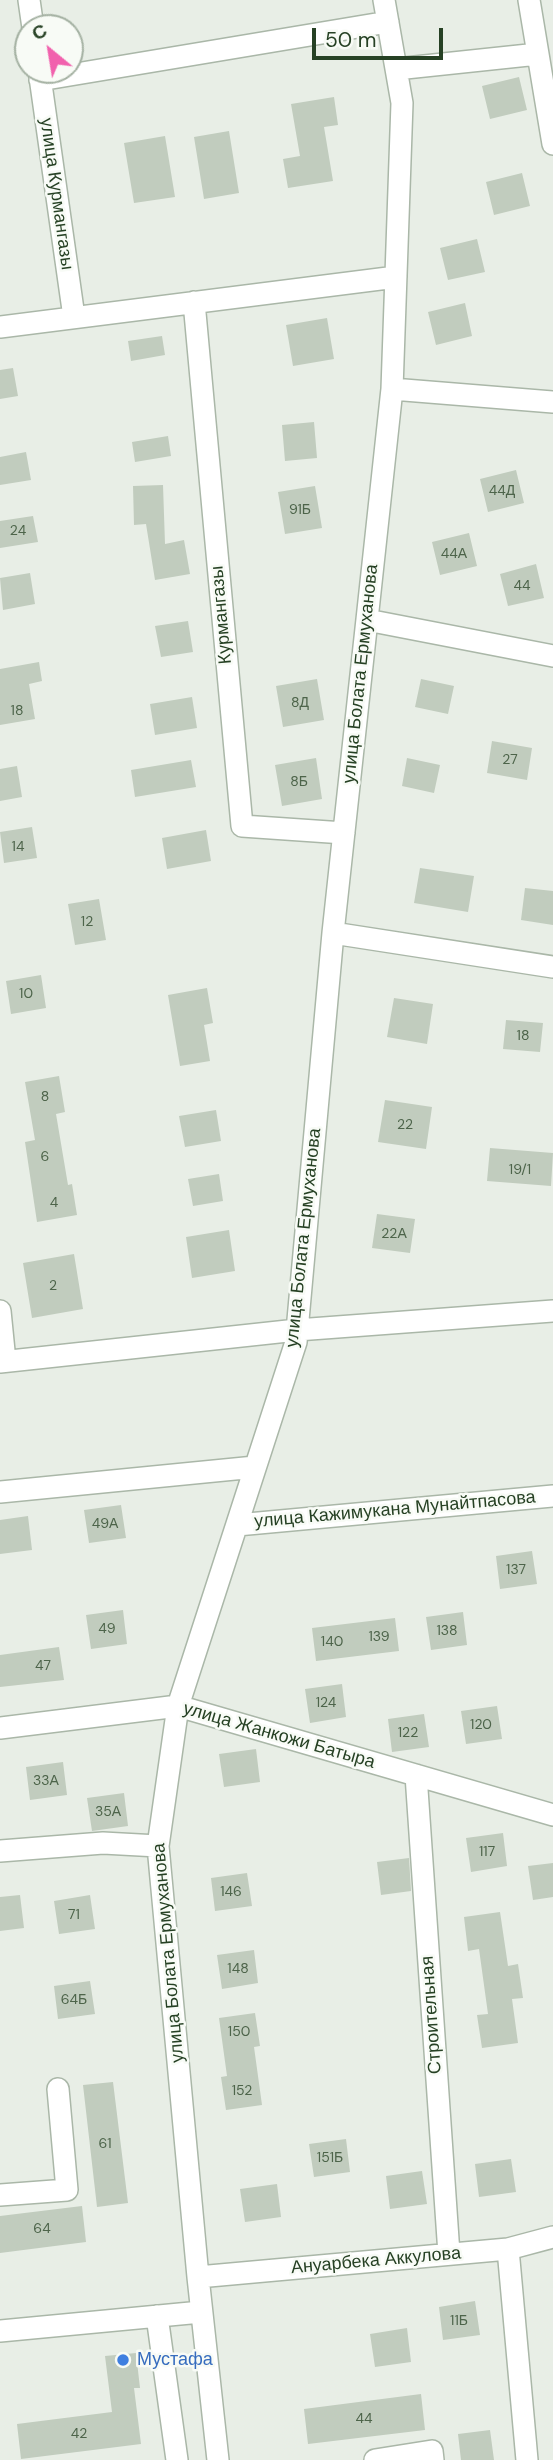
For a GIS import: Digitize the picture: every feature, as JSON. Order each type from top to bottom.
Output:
[{"type":"street","name":"улица Болата Ермуханова","points":[[218,2460],[201,2312],[158,1846],[178,1706],[296,1342],[333,933],[392,389],[402,103],[384,0]]},
{"type":"street","points":[[529,0],[553,144]]},
{"type":"street","points":[[84,68],[388,22]]},
{"type":"street","points":[[396,69],[538,54]]},
{"type":"street","name":"улица Курмангазы","points":[[41,84],[74,317]]},
{"type":"street","points":[[0,327],[396,277]]},
{"type":"street","name":"Курмангазы","points":[[194,302],[242,825],[344,833]]},
{"type":"street","points":[[392,389],[553,402]]},
{"type":"street","points":[[367,620],[553,656]]},
{"type":"street","points":[[333,933],[553,967]]},
{"type":"street","points":[[0,1311],[2,1362],[297,1330],[553,1311]]},
{"type":"street","points":[[0,1492],[256,1467]]},
{"type":"street","name":"улица Кажимукана Мунайтпасова","points":[[237,1525],[553,1496]]},
{"type":"street","name":"улица Жанкожи Батыра","points":[[0,1728],[178,1706],[553,1815]]},
{"type":"street","name":"Строительная","points":[[416,1775],[449,2254]]},
{"type":"street","points":[[0,1851],[103,1843],[158,1846]]},
{"type":"street","points":[[0,2195],[67,2190],[58,2089]]},
{"type":"street","name":"Ануарбека Аккулова","points":[[198,2277],[508,2249],[553,2236]]},
{"type":"street","points":[[508,2249],[527,2460]]},
{"type":"street","points":[[0,2331],[201,2312]]},
{"type":"street","points":[[157,2316],[177,2460]]},
{"type":"street","points":[[375,2460],[432,2451],[433,2460]]},
{"type":"building","points":[[519,77],[527,110],[490,119],[482,86]]},
{"type":"building","points":[[334,97],[338,125],[324,127],[333,181],[288,188],[283,159],[300,156],[291,104]]},
{"type":"building","points":[[229,131],[239,193],[204,199],[194,137]]},
{"type":"building","points":[[165,136],[175,197],[134,203],[124,143]]},
{"type":"building","points":[[522,173],[530,206],[494,215],[486,182]]},
{"type":"building","points":[[477,239],[485,272],[448,280],[440,248]]},
{"type":"building","points":[[465,303],[472,336],[436,345],[428,312]]},
{"type":"building","points":[[327,318],[334,359],[293,366],[286,325]]},
{"type":"building","points":[[162,336],[165,355],[131,361],[128,341]]},
{"type":"building","points":[[13,368],[18,396],[0,399],[0,370]]},
{"type":"building","points":[[314,422],[317,458],[285,461],[282,425]]},
{"type":"building","points":[[168,436],[171,456],[135,462],[132,442]]},
{"type":"building","points":[[26,452],[31,480],[0,485],[0,457]]},
{"type":"building","points":[[516,470],[524,503],[488,512],[480,479]]},
{"type":"building","points":[[163,485],[165,544],[184,540],[190,574],[155,580],[146,524],[134,525],[133,486]]},
{"type":"building","points":[[315,486],[322,528],[285,534],[278,492]]},
{"type":"building","points":[[33,516],[38,542],[0,548],[0,521]]},
{"type":"building","points":[[469,533],[477,566],[440,575],[432,542]]},
{"type":"building","points":[[536,564],[544,598],[508,606],[500,574]]},
{"type":"building","points":[[30,573],[35,604],[3,610],[0,578]]},
{"type":"building","points":[[188,621],[193,652],[161,657],[155,626]]},
{"type":"building","points":[[39,662],[42,681],[29,684],[35,719],[0,725],[0,669]]},
{"type":"building","points":[[317,679],[324,720],[283,727],[276,686]]},
{"type":"building","points":[[421,679],[454,686],[448,714],[415,707]]},
{"type":"building","points":[[192,697],[197,728],[155,735],[150,704]]},
{"type":"building","points":[[492,741],[532,748],[527,780],[487,773]]},
{"type":"building","points":[[316,758],[322,799],[282,806],[275,765]]},
{"type":"building","points":[[407,758],[440,765],[434,793],[402,786]]},
{"type":"building","points":[[191,760],[196,787],[135,797],[131,770]]},
{"type":"building","points":[[17,766],[22,797],[0,801],[0,769]]},
{"type":"building","points":[[32,827],[37,858],[4,863],[0,832]]},
{"type":"building","points":[[206,830],[211,861],[167,869],[162,838]]},
{"type":"building","points":[[420,868],[474,876],[468,912],[414,903]]},
{"type":"building","points":[[525,888],[553,891],[553,925],[521,920]]},
{"type":"building","points":[[99,899],[106,940],[75,945],[68,904]]},
{"type":"building","points":[[41,975],[46,1008],[11,1014],[6,981]]},
{"type":"building","points":[[207,988],[213,1023],[204,1025],[210,1061],[180,1066],[168,995]]},
{"type":"building","points":[[394,998],[433,1004],[427,1044],[387,1037]]},
{"type":"building","points":[[506,1020],[543,1023],[540,1052],[503,1049]]},
{"type":"building","points":[[59,1076],[65,1112],[56,1114],[68,1185],[72,1184],[77,1215],[37,1222],[25,1142],[35,1140],[25,1082]]},
{"type":"building","points":[[385,1100],[432,1107],[426,1149],[378,1142]]},
{"type":"building","points":[[216,1110],[221,1141],[185,1147],[179,1116]]},
{"type":"building","points":[[490,1148],[553,1153],[551,1186],[487,1181]]},
{"type":"building","points":[[219,1174],[223,1201],[193,1206],[188,1179]]},
{"type":"building","points":[[377,1214],[415,1219],[410,1253],[372,1248]]},
{"type":"building","points":[[229,1230],[235,1271],[192,1278],[186,1237]]},
{"type":"building","points":[[74,1254],[83,1309],[32,1318],[23,1263]]},
{"type":"building","points":[[121,1505],[126,1538],[89,1543],[84,1510]]},
{"type":"building","points":[[28,1516],[32,1550],[0,1554],[0,1520]]},
{"type":"building","points":[[532,1551],[537,1584],[500,1589],[496,1556]]},
{"type":"building","points":[[123,1610],[127,1644],[91,1649],[86,1615]]},
{"type":"building","points":[[463,1612],[467,1645],[431,1650],[426,1617]]},
{"type":"building","points":[[395,1618],[399,1651],[316,1661],[312,1628]]},
{"type":"building","points":[[59,1647],[64,1680],[0,1687],[0,1655]]},
{"type":"building","points":[[342,1684],[346,1717],[310,1723],[305,1689]]},
{"type":"building","points":[[497,1706],[502,1739],[466,1744],[461,1711]]},
{"type":"building","points":[[424,1714],[429,1747],[392,1752],[388,1719]]},
{"type":"building","points":[[256,1749],[260,1782],[224,1787],[219,1754]]},
{"type":"building","points":[[63,1762],[67,1795],[30,1800],[26,1767]]},
{"type":"building","points":[[124,1793],[128,1826],[92,1831],[87,1798]]},
{"type":"building","points":[[503,1833],[507,1866],[471,1872],[466,1838]]},
{"type":"building","points":[[409,1858],[411,1891],[381,1895],[377,1862]]},
{"type":"building","points":[[553,1863],[553,1897],[533,1900],[528,1866]]},
{"type":"building","points":[[247,1873],[252,1906],[215,1911],[211,1878]]},
{"type":"building","points":[[20,1895],[24,1928],[0,1931],[0,1897]]},
{"type":"building","points":[[90,1895],[95,1929],[59,1934],[54,1901]]},
{"type":"building","points":[[500,1912],[508,1966],[518,1964],[523,1998],[512,1999],[518,2043],[482,2048],[477,2015],[488,2014],[479,1949],[468,1951],[464,1917]]},
{"type":"building","points":[[254,1950],[258,1983],[222,1989],[217,1955]]},
{"type":"building","points":[[90,1981],[95,2014],[58,2019],[54,1986]]},
{"type":"building","points":[[255,2013],[260,2046],[254,2047],[262,2105],[226,2110],[221,2077],[227,2076],[219,2018]]},
{"type":"building","points":[[113,2082],[128,2203],[97,2207],[83,2085]]},
{"type":"building","points":[[346,2139],[350,2172],[314,2177],[309,2144]]},
{"type":"building","points":[[511,2159],[516,2192],[479,2197],[475,2164]]},
{"type":"building","points":[[422,2171],[427,2204],[390,2209],[386,2176]]},
{"type":"building","points":[[277,2184],[281,2217],[245,2222],[240,2189]]},
{"type":"building","points":[[82,2206],[86,2242],[0,2253],[0,2216]]},
{"type":"building","points":[[475,2301],[480,2335],[443,2340],[439,2307]]},
{"type":"building","points":[[407,2328],[411,2362],[375,2367],[370,2334]]},
{"type":"building","points":[[136,2353],[140,2388],[134,2388],[141,2444],[21,2459],[17,2424],[112,2412],[105,2356]]},
{"type":"building","points":[[421,2394],[425,2430],[308,2444],[304,2409]]},
{"type":"building","points":[[490,2430],[494,2460],[461,2460],[458,2434]]},
{"type":"place","name":"Мустафа","points":[[123,2360]]}]
